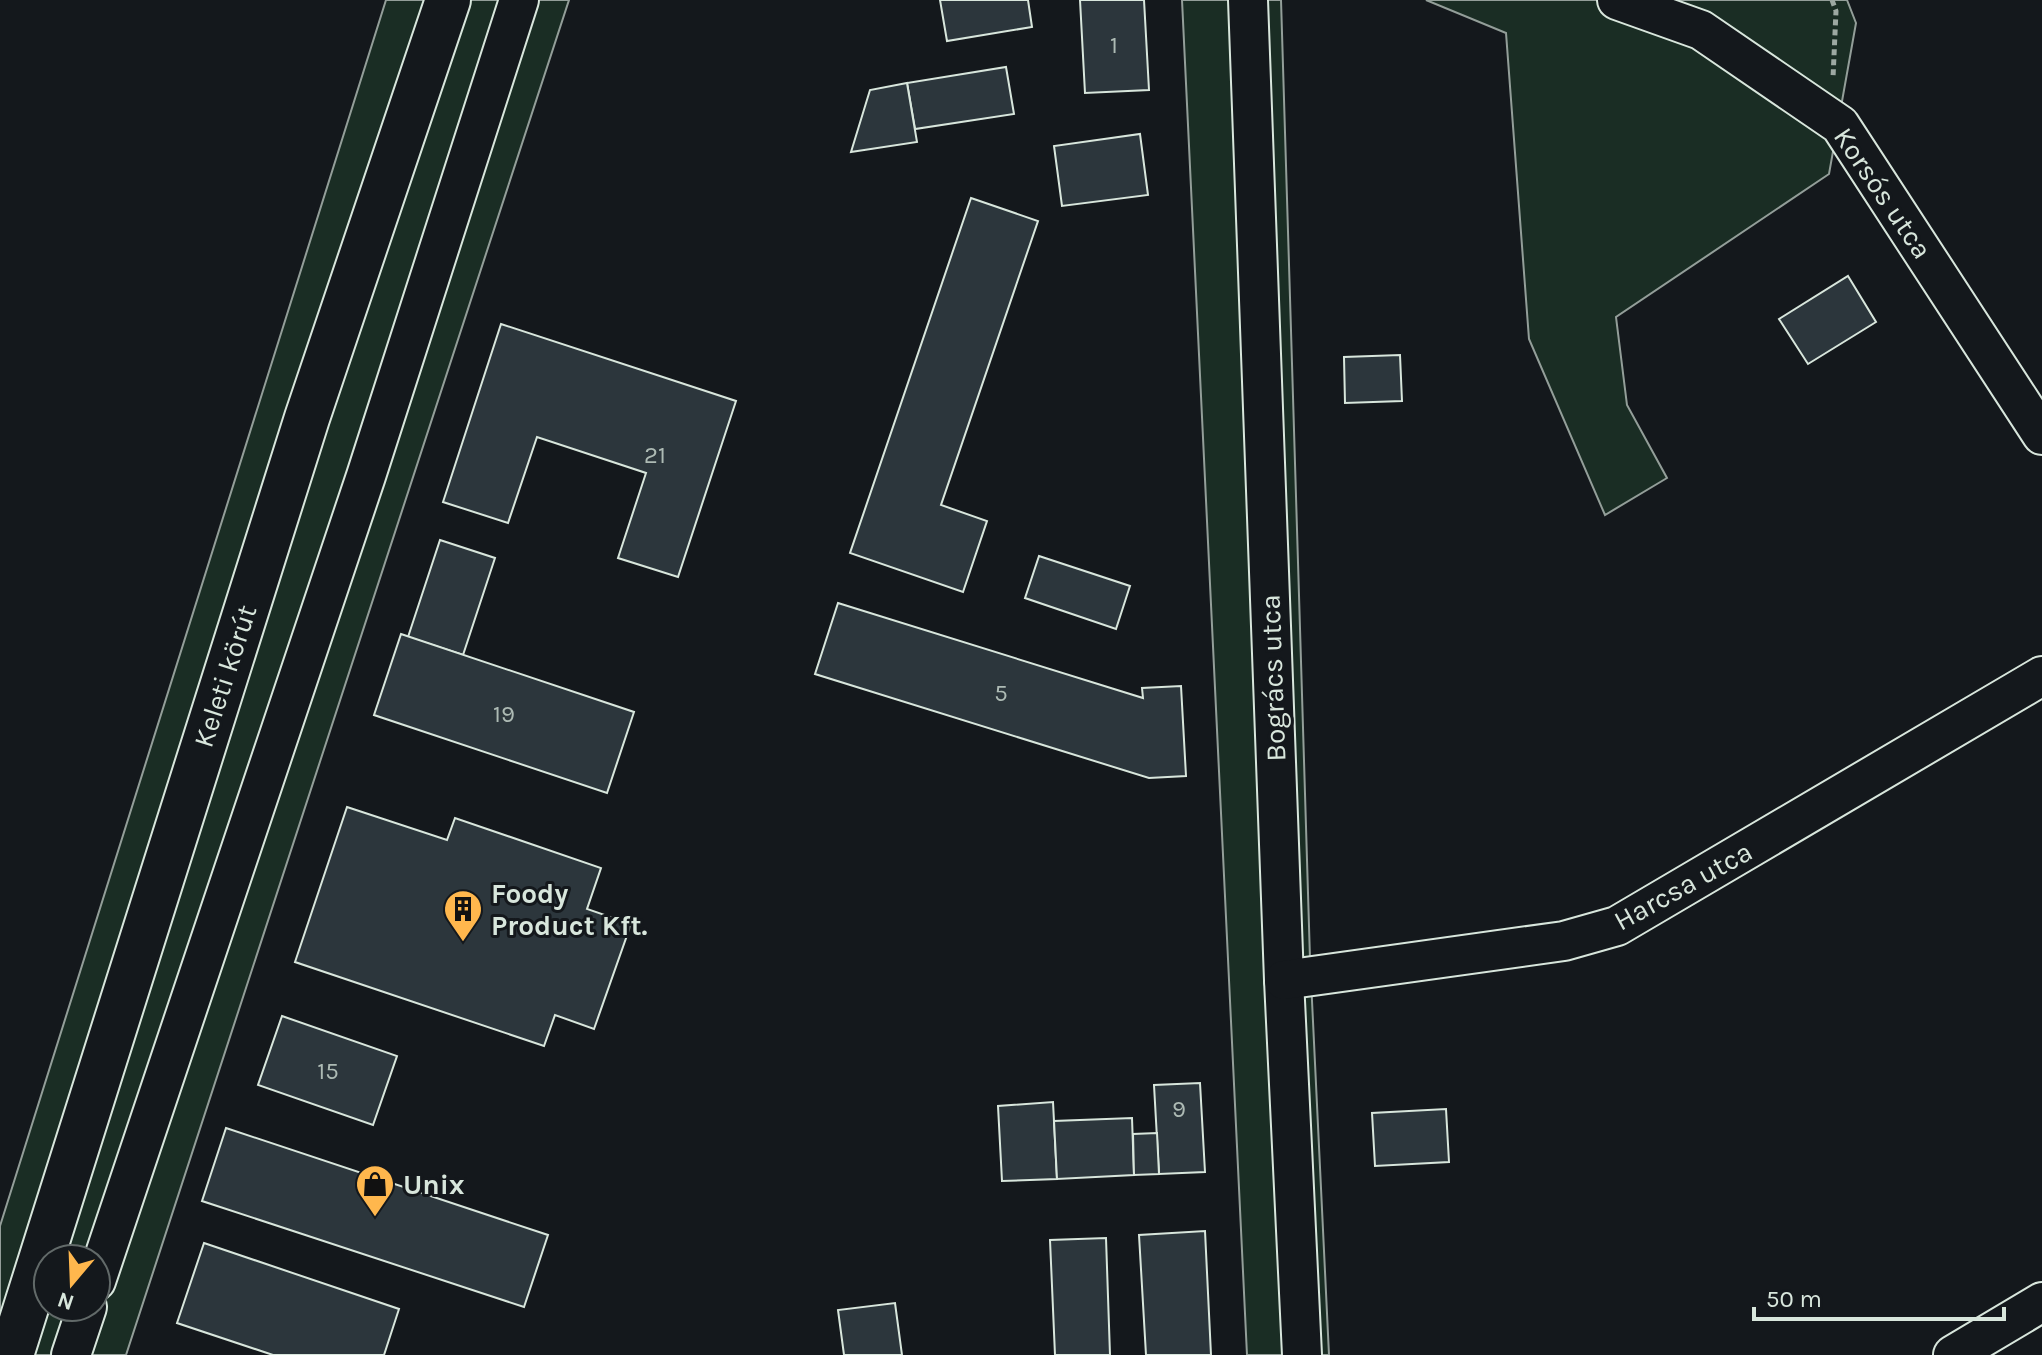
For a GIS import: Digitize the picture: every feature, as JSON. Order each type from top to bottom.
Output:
[{"type":"main road","name":"Keleti körút","points":[[11,1355],[307,418],[448,0]]},
{"type":"street","points":[[109,1243],[366,476],[519,0]]},
{"type":"street","name":"Bogrács utca","points":[[1248,0],[1284,980],[1302,1355]]},
{"type":"street","name":"Korsós utca","points":[[1617,0],[1701,30],[1840,125],[2042,435]]},
{"type":"street","name":"Harcsa utca","points":[[1284,980],[1564,941],[1617,926],[2042,676]]},
{"type":"street","points":[[1953,1355],[2042,1302]]},
{"type":"street","points":[[71,1355],[82,1323]]},
{"type":"path","points":[[1824,113],[1832,91],[1836,11],[1832,0]]},
{"type":"green space","points":[[386,0],[569,0],[126,1355],[0,1355],[0,1226]]},
{"type":"green space","points":[[1182,0],[1281,0],[1310,959],[1329,1355],[1247,1355]]},
{"type":"green space","points":[[1426,0],[1847,0],[1856,23],[1829,174],[1616,317],[1627,405],[1667,478],[1605,515],[1529,339],[1506,33]]},
{"type":"building","points":[[940,0],[1028,0],[1032,27],[947,41]]},
{"type":"building","points":[[1080,0],[1144,0],[1149,90],[1085,93]]},
{"type":"building","points":[[1006,67],[1014,114],[915,129],[907,83]]},
{"type":"building","points":[[907,83],[917,142],[851,152],[870,90]]},
{"type":"building","points":[[1140,134],[1148,195],[1062,206],[1054,146]]},
{"type":"building","points":[[971,198],[1038,221],[941,505],[987,521],[963,592],[850,553]]},
{"type":"building","points":[[1848,276],[1876,322],[1808,364],[1779,319]]},
{"type":"building","points":[[501,324],[736,401],[678,577],[618,558],[646,473],[537,437],[508,523],[443,502]]},
{"type":"building","points":[[1400,355],[1402,401],[1345,403],[1344,357]]},
{"type":"building","points":[[440,540],[495,558],[463,655],[408,637]]},
{"type":"building","points":[[1039,556],[1130,586],[1116,629],[1025,598]]},
{"type":"building","points":[[838,603],[1143,698],[1142,688],[1181,686],[1186,776],[1149,778],[815,674]]},
{"type":"building","points":[[401,634],[634,712],[607,793],[374,715]]},
{"type":"building","name":"Foody Product Kft.","points":[[347,807],[447,840],[455,818],[601,868],[587,909],[631,924],[594,1029],[555,1015],[544,1046],[295,962]]},
{"type":"building","points":[[282,1016],[397,1056],[373,1125],[258,1085]]},
{"type":"building","points":[[1200,1083],[1205,1172],[1159,1174],[1154,1085]]},
{"type":"building","points":[[1053,1102],[1057,1179],[1002,1181],[998,1106]]},
{"type":"building","points":[[1446,1109],[1449,1162],[1375,1166],[1372,1113]]},
{"type":"building","points":[[1132,1118],[1134,1175],[1057,1179],[1054,1121]]},
{"type":"building","name":"Unix","points":[[226,1128],[548,1235],[524,1307],[202,1201]]},
{"type":"building","points":[[1157,1133],[1159,1174],[1134,1175],[1133,1134]]},
{"type":"building","points":[[1205,1231],[1211,1355],[1146,1355],[1139,1235]]},
{"type":"building","points":[[1106,1238],[1110,1355],[1055,1355],[1050,1240]]},
{"type":"building","points":[[204,1243],[399,1309],[384,1355],[273,1355],[177,1323]]},
{"type":"building","points":[[895,1303],[902,1355],[844,1355],[838,1310]]},
{"type":"place","name":"Foody Product Kft.","points":[[463,943]]},
{"type":"place","name":"Unix","points":[[375,1218]]}]
